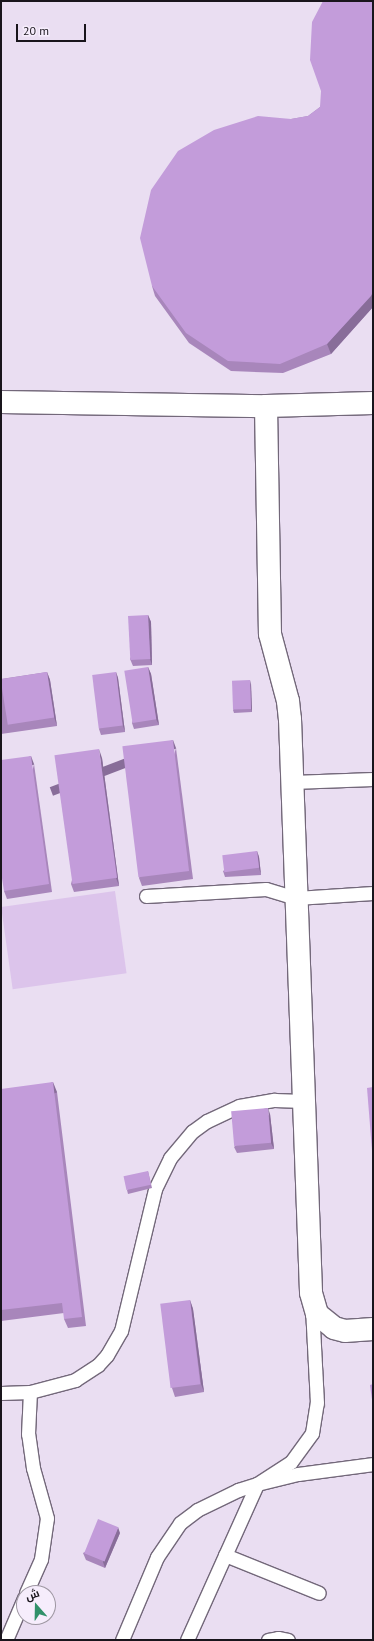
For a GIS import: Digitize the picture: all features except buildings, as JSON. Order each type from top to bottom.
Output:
[{"type":"street","points":[[1,402],[266,406],[373,403]]},
{"type":"street","points":[[266,406],[270,634],[288,701],[312,1304],[324,1322],[334,1328],[345,1331],[373,1329]]},
{"type":"lane","points":[[292,782],[373,779]]},
{"type":"lane","points":[[146,896],[266,889],[296,898],[373,893]]},
{"type":"lane","points":[[1,1394],[30,1392],[62,1384],[87,1373],[98,1365],[115,1343],[124,1317],[155,1189],[161,1173],[181,1144],[207,1121],[239,1106],[274,1100],[304,1101]]},
{"type":"lane","points":[[187,1640],[257,1484],[291,1462],[312,1433],[317,1403],[312,1304]]},
{"type":"lane","points":[[30,1392],[28,1434],[34,1468],[47,1518],[41,1559],[30,1585]]},
{"type":"lane","points":[[122,1640],[157,1557],[180,1523],[215,1501],[257,1484],[298,1474],[373,1464]]},
{"type":"lane","points":[[225,1555],[320,1593]]},
{"type":"lane","points":[[6,1640],[16,1617]]},
{"type":"lane","points":[[268,1640],[278,1638],[288,1640]]},
{"type":"shaded area","points":[[115,891],[127,973],[13,989],[1,907]]}]
